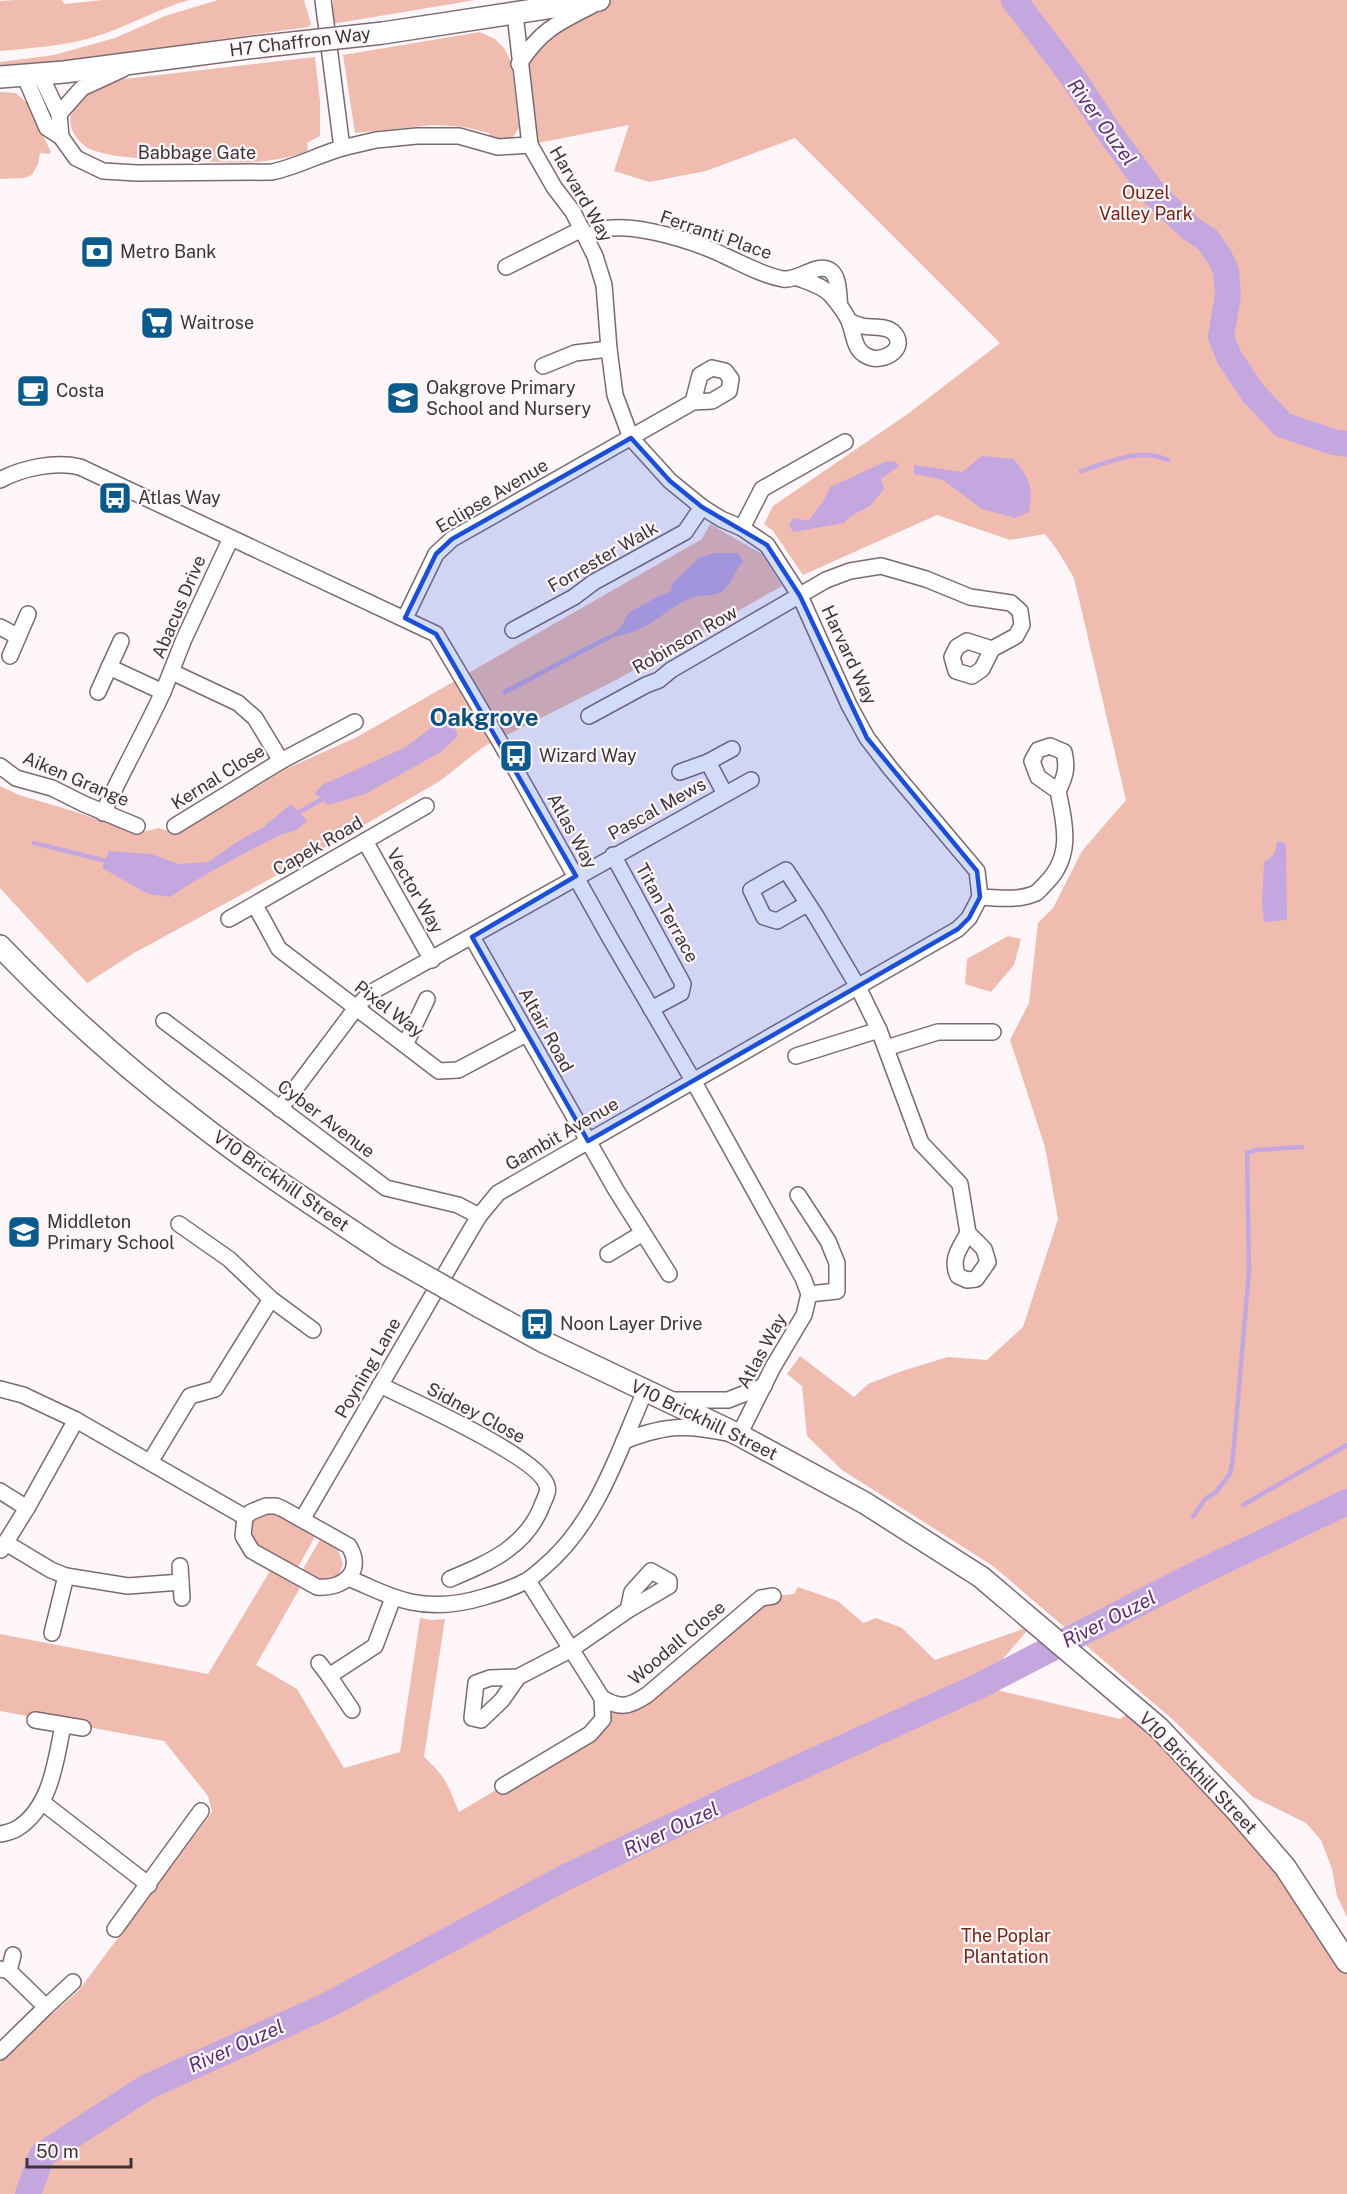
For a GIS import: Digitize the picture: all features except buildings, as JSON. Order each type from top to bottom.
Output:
[{"type":"street","points":[[323,0],[342,148]]},
{"type":"street","points":[[530,145],[519,64],[516,14],[547,0]]},
{"type":"street","points":[[519,64],[530,46],[551,26],[600,0]]},
{"type":"street","name":"H7 Chaffron Way","points":[[0,77],[382,33],[600,0]]},
{"type":"street","points":[[59,114],[82,88],[136,63]]},
{"type":"street","points":[[32,74],[59,114],[61,137]]},
{"type":"street","name":"Babbage Gate","points":[[32,74],[47,128],[61,137],[76,158],[103,171],[136,173],[272,172],[286,169],[316,155],[342,148],[376,140],[417,136],[459,136],[498,147],[530,145]]},
{"type":"street","name":"Harvard Way","points":[[530,145],[554,187],[573,212],[584,233],[604,285],[615,395],[631,438],[669,481],[702,507],[742,528],[767,545],[800,596],[849,705],[867,738],[977,871],[980,897]]},
{"type":"street","name":"Ferranti Place","points":[[506,267],[584,233],[612,228],[656,233],[722,254],[745,267],[783,279],[798,278],[829,293],[849,321]]},
{"type":"street","points":[[543,366],[575,354],[609,350]]},
{"type":"street","name":"Eclipse Avenue","points":[[405,618],[436,554],[452,539],[693,402]]},
{"type":"street","points":[[742,528],[762,489],[845,442]]},
{"type":"street","name":"Atlas Way","points":[[0,480],[14,472],[74,465],[436,634],[694,1082],[803,1278],[809,1294],[804,1315],[772,1367],[739,1435]]},
{"type":"street","name":"Forrester Walk","points":[[513,630],[685,532],[702,507]]},
{"type":"street","name":"Abacus Drive","points":[[103,813],[126,763],[138,746],[231,538]]},
{"type":"street","name":"Robinson Row","points":[[589,716],[659,680],[671,670],[826,580],[850,571],[882,566],[926,579],[970,597],[1011,603],[1020,611],[1022,625],[1016,636],[992,649]]},
{"type":"street","points":[[10,656],[28,614]]},
{"type":"street","points":[[0,627],[17,636]]},
{"type":"street","points":[[98,693],[121,641]]},
{"type":"street","points":[[109,667],[163,692]]},
{"type":"street","name":"Kernal Close","points":[[172,672],[238,703],[255,718],[281,761]]},
{"type":"street","name":"Kernal Close","points":[[175,826],[281,761],[355,722]]},
{"type":"street","name":"Pascal Mews","points":[[680,772],[708,762],[732,749]]},
{"type":"street","name":"Pascal Mews","points":[[708,762],[725,794]]},
{"type":"street","name":"Aiken Grange","points":[[0,766],[16,778],[52,788],[103,813],[137,826]]},
{"type":"street","name":"Pascal Mews","points":[[576,876],[751,780]]},
{"type":"street","points":[[694,1082],[958,929],[969,918],[980,897],[1011,898],[1036,893],[1055,874],[1064,850],[1065,834],[1058,791]]},
{"type":"street","name":"Capek Road","points":[[229,919],[426,806]]},
{"type":"street","name":"Vector Way","points":[[365,841],[432,960]]},
{"type":"street","name":"Titan Terrace","points":[[613,855],[683,984],[681,993],[651,1009]]},
{"type":"street","points":[[280,1108],[370,993],[432,960],[576,876]]},
{"type":"street","points":[[807,904],[858,987],[879,1030],[921,1143],[960,1184],[968,1233]]},
{"type":"street","name":"Pixel Way","points":[[255,905],[279,949],[439,1071],[458,1070],[526,1034]]},
{"type":"street","name":"Altair Road","points":[[472,937],[588,1142],[669,1274]]},
{"type":"street","name":"V10 Brickhill Street","points":[[0,946],[40,988],[94,1037],[188,1116],[248,1160],[388,1255],[544,1342],[739,1435],[865,1503],[981,1577],[1160,1728],[1285,1867],[1347,1962]]},
{"type":"street","points":[[405,1045],[427,999]]},
{"type":"street","name":"Cyber Avenue","points":[[164,1021],[386,1188],[458,1205],[479,1216]]},
{"type":"street","points":[[796,1056],[879,1030]]},
{"type":"street","points":[[886,1048],[938,1032],[993,1032]]},
{"type":"street","name":"Gambit Avenue","points":[[466,1238],[479,1216],[498,1193],[694,1082]]},
{"type":"street","points":[[798,1195],[828,1241],[837,1263],[837,1291],[809,1294]]},
{"type":"street","points":[[179,1224],[229,1259],[271,1299],[312,1330]]},
{"type":"street","points":[[608,1254],[643,1233]]},
{"type":"street","name":"Poyning Lane","points":[[303,1518],[466,1238]]},
{"type":"street","points":[[150,1462],[190,1396],[215,1389],[271,1299]]},
{"type":"street","name":"Sidney Close","points":[[380,1385],[503,1447],[534,1467],[547,1484],[547,1491],[538,1517],[520,1540],[496,1559],[450,1580]]},
{"type":"street","points":[[665,1401],[728,1400],[764,1386]]},
{"type":"street","points":[[0,1389],[23,1395],[76,1420],[245,1517]]},
{"type":"street","points":[[348,1578],[393,1598],[413,1603],[449,1604],[497,1594],[528,1581],[565,1547],[591,1511],[645,1391]]},
{"type":"street","points":[[76,1420],[3,1548],[66,1576],[128,1586],[180,1574],[182,1598]]},
{"type":"street","points":[[624,1441],[667,1427],[690,1426],[739,1435]]},
{"type":"street","points":[[0,1491],[27,1508]]},
{"type":"street","points":[[276,1506],[303,1518],[350,1546],[354,1553],[354,1563],[348,1578],[328,1588],[316,1587],[257,1556],[247,1545],[243,1536],[245,1517],[258,1508],[276,1506]]},
{"type":"street","points":[[51,1634],[66,1576]]},
{"type":"street","points":[[503,1786],[590,1734],[603,1719],[602,1698],[528,1581]]},
{"type":"street","name":"Woodall Close","points":[[602,1698],[614,1705],[625,1706],[638,1702],[761,1598],[772,1596]]},
{"type":"street","points":[[329,1676],[375,1646],[393,1598]]},
{"type":"street","points":[[518,1677],[570,1650],[628,1610]]},
{"type":"street","points":[[319,1663],[352,1710]]},
{"type":"street","points":[[35,1720],[83,1728]]},
{"type":"street","points":[[0,1834],[17,1829],[42,1802],[56,1761],[63,1725]]},
{"type":"street","points":[[42,1802],[149,1885]]},
{"type":"street","points":[[115,1929],[201,1811]]},
{"type":"street","points":[[13,1954],[4,1970],[46,2007]]},
{"type":"street","points":[[0,2052],[73,1982]]},
{"type":"highlighted area","points":[[631,438],[670,481],[702,507],[767,545],[800,596],[867,738],[977,871],[980,897],[969,918],[958,929],[588,1141],[472,937],[576,876],[436,634],[405,618],[436,554],[452,539]]},
{"type":"green space","points":[[61,0],[65,4],[103,0],[189,0],[109,32],[85,39],[49,46],[0,51],[0,1]]},
{"type":"green space","points":[[218,0],[304,0],[311,24],[308,27],[0,70],[0,62],[54,55],[115,38],[165,16]]},
{"type":"green space","points":[[333,0],[475,0],[332,24]]},
{"type":"green space","name":"Ouzel Valley Park","points":[[601,0],[1347,0],[1347,1917],[1337,1896],[1332,1869],[1321,1840],[1306,1823],[1253,1797],[1171,1718],[993,1566],[842,1470],[807,1436],[802,1386],[787,1374],[800,1356],[854,1397],[868,1384],[948,1357],[987,1360],[1023,1327],[1058,1219],[1045,1147],[1010,1040],[1029,1003],[1038,923],[1053,908],[1082,851],[1126,800],[1074,578],[1045,534],[1010,540],[937,515],[803,575],[773,531],[764,524],[773,506],[909,413],[1000,343],[795,138],[706,171],[649,182],[614,171],[629,125],[533,144],[519,65],[530,46]]},
{"type":"green space","points":[[480,32],[495,39],[504,48],[511,61],[519,128],[511,140],[489,140],[489,133],[464,127],[434,125],[355,133],[343,55]]},
{"type":"green space","points":[[315,57],[320,101],[320,136],[307,143],[308,151],[257,162],[123,157],[92,150],[78,139],[72,129],[70,121],[72,112],[87,94],[124,79]]},
{"type":"green space","points":[[0,92],[16,93],[27,103],[51,152],[49,154],[40,153],[38,164],[32,175],[24,178],[0,179]]},
{"type":"green space","points":[[710,524],[762,554],[782,586],[618,679],[483,747],[440,781],[283,872],[134,953],[87,983],[0,888],[0,786],[19,795],[138,833],[159,828],[178,834],[286,769],[357,737],[702,539]]},
{"type":"green space","points":[[1008,936],[1021,939],[1014,965],[991,992],[965,984],[967,959]]},
{"type":"green space","points":[[263,1513],[275,1513],[316,1535],[297,1569],[259,1549],[250,1537],[252,1523]]},
{"type":"green space","points":[[321,1538],[338,1550],[343,1564],[338,1577],[325,1582],[301,1572]]},
{"type":"green space","name":"The Poplar Plantation","points":[[270,1571],[300,1588],[256,1665],[297,1689],[344,1768],[400,1752],[420,1618],[445,1619],[424,1757],[446,1782],[459,1812],[590,1734],[603,1709],[625,1706],[773,1596],[794,1594],[798,1587],[838,1601],[863,1623],[876,1618],[902,1628],[935,1660],[1023,1629],[1037,1619],[980,1686],[1120,1719],[1127,1714],[1159,1728],[1235,1809],[1347,1962],[1347,2194],[0,2194],[0,2061],[79,1990],[212,1812],[208,1796],[164,1741],[0,1711],[0,1634],[208,1674]]},
{"type":"shaded area","points":[[982,456],[1013,459],[1029,483],[1031,496],[1029,512],[1015,518],[982,509],[943,480],[914,474],[914,465],[962,472]]},
{"type":"shaded area","points":[[887,461],[896,462],[899,466],[881,479],[884,489],[870,506],[851,516],[844,523],[793,532],[789,525],[793,518],[808,521],[823,502],[830,487]]},
{"type":"shaded area","points":[[714,553],[738,553],[743,562],[725,589],[715,594],[686,600],[645,627],[606,639],[621,627],[628,613],[671,591],[672,584],[699,558]]},
{"type":"shaded area","points":[[450,720],[458,736],[441,752],[365,794],[328,805],[315,793],[322,785],[404,748],[439,722]]},
{"type":"shaded area","points":[[291,804],[307,821],[302,826],[234,859],[170,897],[148,894],[102,868],[109,851],[151,854],[178,864],[208,862],[262,828]]},
{"type":"shaded area","points":[[1277,841],[1286,844],[1287,920],[1264,922],[1262,903],[1264,862],[1274,853]]},
{"type":"waterway","name":"River Ouzel","points":[[1014,0],[1072,76],[1155,195],[1190,228],[1208,240],[1220,258],[1226,271],[1228,295],[1221,337],[1229,357],[1253,393],[1283,425],[1333,442],[1347,444]]},
{"type":"waterway","points":[[1081,471],[1136,455],[1157,456],[1168,460]]},
{"type":"waterway","points":[[505,692],[609,637]]},
{"type":"waterway","points":[[448,728],[461,720]]},
{"type":"waterway","points":[[294,815],[326,797]]},
{"type":"waterway","points":[[34,843],[110,862]]},
{"type":"waterway","points":[[1193,1517],[1205,1499],[1216,1492],[1230,1474],[1233,1457],[1249,1271],[1247,1153],[1256,1150],[1302,1147]]},
{"type":"waterway","points":[[1243,1505],[1347,1445]]},
{"type":"waterway","name":"River Ouzel","points":[[28,2194],[42,2155],[147,2087],[328,2005],[564,1878],[723,1802],[979,1686],[1190,1577],[1347,1502]]},
{"type":"place","name":"Metro Bank","points":[[97,252]]},
{"type":"place","name":"Waitrose","points":[[157,323]]},
{"type":"place","name":"Costa","points":[[33,391]]},
{"type":"place","name":"Oakgrove Primary School and Nursery","points":[[403,398]]},
{"type":"place","name":"Atlas Way","points":[[115,498]]},
{"type":"place","name":"Wizard Way","points":[[516,756]]},
{"type":"place","name":"Middleton Primary School","points":[[24,1232]]},
{"type":"place","name":"Noon Layer Drive","points":[[537,1324]]},
{"type":"district","name":"Oakgrove","points":[[484,718]]}]
